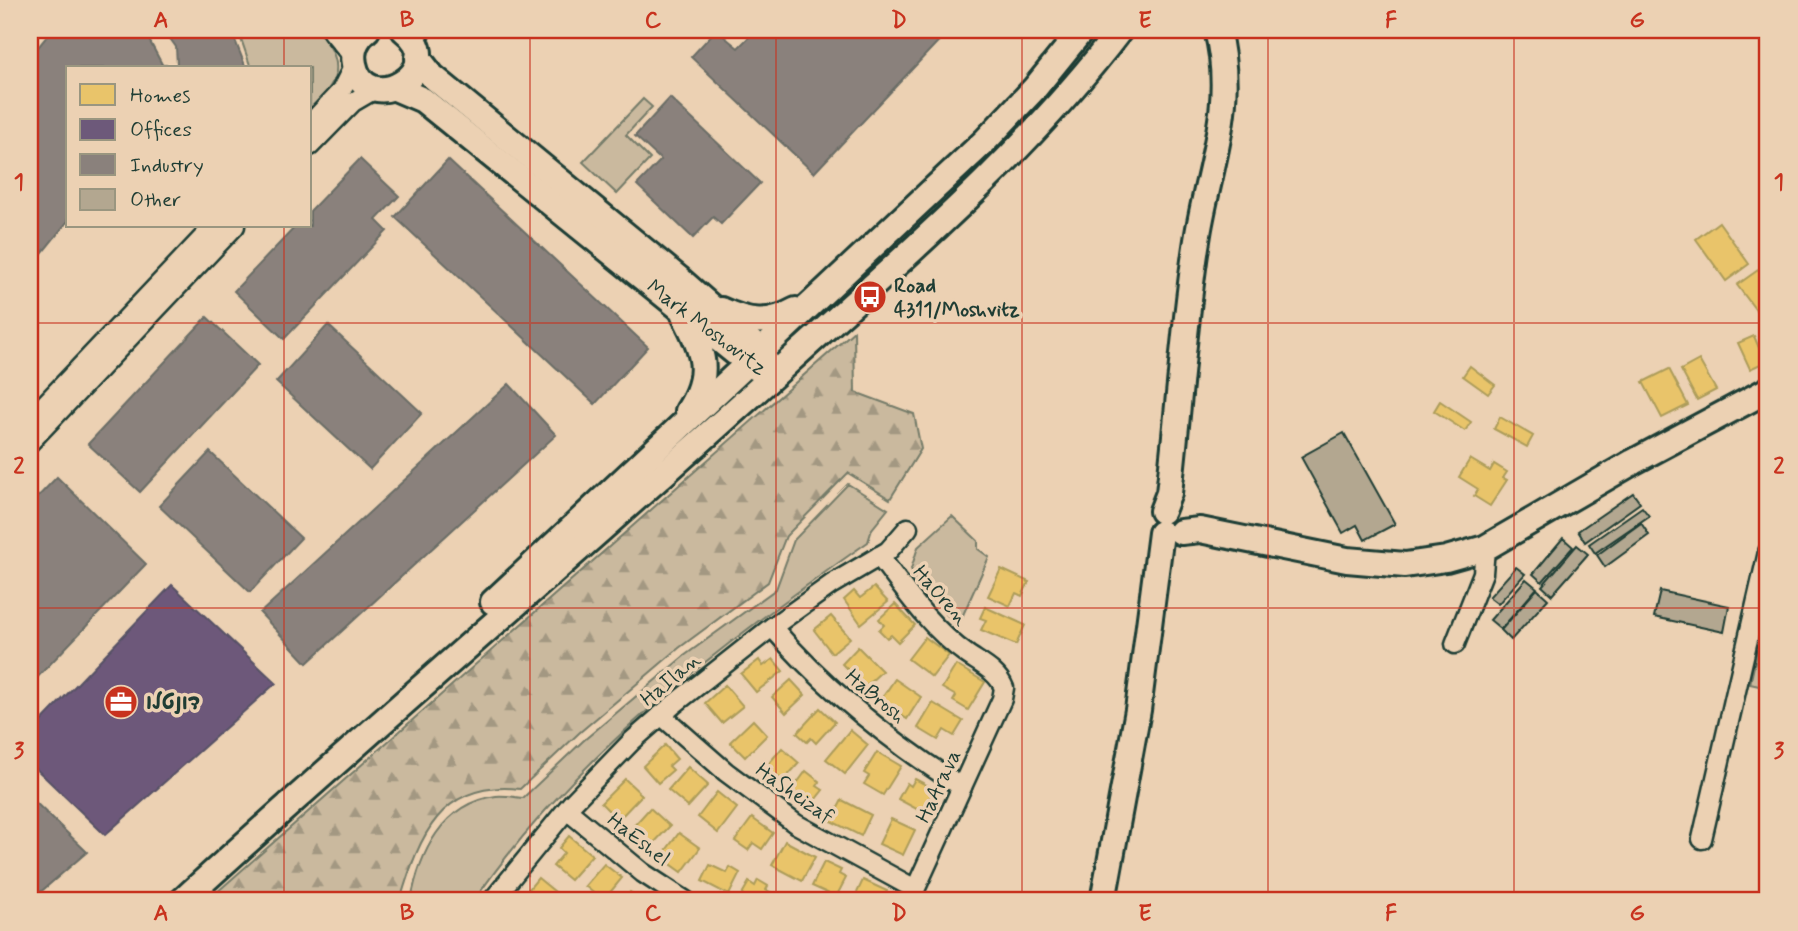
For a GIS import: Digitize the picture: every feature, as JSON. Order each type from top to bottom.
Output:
[{"type":"main road","name":"Mark Moshovitz","points":[[335,30],[354,58],[365,82],[423,100],[678,305],[754,357]]},
{"type":"main road","points":[[354,58],[360,36],[367,30]]},
{"type":"main road","points":[[211,875],[811,301],[985,141],[1035,88],[1082,30]]},
{"type":"main road","points":[[182,901],[772,377],[995,173],[1121,30]]},
{"type":"main road","points":[[1102,54],[1135,30]]},
{"type":"main road","points":[[1205,30],[1222,61]]},
{"type":"main road","points":[[1103,901],[1174,523],[1198,234],[1225,104],[1217,30]]},
{"type":"main road","name":"Mark Moshovitz","points":[[386,88],[408,81],[414,72],[416,41]]},
{"type":"main road","name":"Mark Moshovitz","points":[[416,41],[432,76],[709,305],[772,377]]},
{"type":"main road","points":[[709,305],[746,320],[767,322],[811,301]]},
{"type":"main road","points":[[676,430],[697,397],[704,367],[696,341],[678,305]]},
{"type":"main road","points":[[1174,523],[1347,560],[1405,565],[1446,559],[1485,548],[1624,467],[1768,390]]},
{"type":"street","points":[[312,122],[341,91],[354,58]]},
{"type":"street","points":[[312,144],[353,102],[386,88]]},
{"type":"street","points":[[30,420],[212,228]]},
{"type":"street","points":[[30,442],[233,228]]},
{"type":"street","name":"HaIlan","points":[[492,901],[598,774],[661,715],[772,627],[888,551],[908,528]]},
{"type":"street","points":[[1455,644],[1483,573],[1485,548]]},
{"type":"street","points":[[1702,839],[1768,552]]},
{"type":"street","name":"HaOren","points":[[879,556],[934,626],[991,670],[1004,688]]},
{"type":"street","name":"HaBrosh","points":[[772,627],[807,668],[844,701],[891,740],[962,787]]},
{"type":"street","name":"HaArava","points":[[913,895],[1002,699],[1004,688]]},
{"type":"street","name":"HaSheizaf","points":[[661,715],[726,772],[796,824],[913,895]]},
{"type":"street","name":"HaEshel","points":[[567,810],[618,853],[686,901]]},
{"type":"green space","points":[[238,30],[318,31],[334,54],[336,73],[327,91],[312,109],[312,66],[250,66]]},
{"type":"green space","points":[[643,99],[652,107],[626,135],[650,159],[617,194],[583,162]]},
{"type":"green space","points":[[854,331],[855,392],[914,414],[921,449],[890,499],[848,473],[786,536],[768,582],[679,648],[579,733],[520,789],[493,789],[471,794],[452,803],[425,835],[400,901],[207,901]]},
{"type":"green space","points":[[848,484],[888,509],[872,529],[868,542],[760,620],[654,704],[558,797],[514,848],[474,901],[411,901],[427,849],[447,820],[477,801],[499,796],[523,798],[583,741],[684,656],[776,589],[794,540]]},
{"type":"green space","points":[[952,516],[978,541],[978,549],[989,557],[958,626],[919,586],[911,569],[918,547]]},
{"type":"green space","points":[[1768,604],[1768,688],[1750,684]]},
{"type":"building: Homes","points":[[1719,222],[1749,264],[1726,281],[1696,239]]},
{"type":"building: Homes","points":[[1758,270],[1768,283],[1768,314],[1764,308],[1758,313],[1737,285]]},
{"type":"building: Homes","points":[[1754,336],[1765,362],[1750,369],[1738,343]]},
{"type":"building: Homes","points":[[1699,360],[1716,390],[1697,400],[1681,370]]},
{"type":"building: Homes","points":[[1470,366],[1495,385],[1488,394],[1463,376]]},
{"type":"building: Homes","points":[[1669,369],[1688,405],[1662,418],[1643,382]]},
{"type":"building: Homes","points":[[1440,401],[1471,422],[1465,431],[1434,411]]},
{"type":"building: Homes","points":[[1500,417],[1533,436],[1527,447],[1494,429]]},
{"type":"building: Homes","points":[[1470,459],[1490,471],[1494,464],[1507,472],[1503,478],[1507,480],[1490,506],[1474,496],[1478,489],[1459,477]]},
{"type":"building: Homes","points":[[1001,569],[1029,582],[1022,596],[1016,593],[1010,606],[988,596]]},
{"type":"building: Homes","points":[[874,587],[888,602],[861,624],[844,600],[854,591],[860,598]]},
{"type":"building: Homes","points":[[895,604],[915,625],[898,642],[891,635],[887,638],[879,630],[884,625],[879,619]]},
{"type":"building: Homes","points":[[985,607],[1025,625],[1016,645],[981,630],[986,620],[980,618]]},
{"type":"building: Homes","points":[[831,616],[850,638],[832,653],[814,630]]},
{"type":"building: Homes","points":[[925,637],[949,655],[932,677],[908,659]]},
{"type":"building: Homes","points":[[858,647],[882,671],[865,687],[842,664]]},
{"type":"building: Homes","points":[[773,659],[783,671],[756,692],[741,674],[759,660],[763,666]]},
{"type":"building: Homes","points":[[956,665],[985,682],[968,710],[953,701],[956,696],[942,688]]},
{"type":"building: Homes","points":[[895,679],[921,697],[907,719],[880,701]]},
{"type":"building: Homes","points":[[791,680],[805,695],[786,713],[772,697]]},
{"type":"building: Homes","points":[[725,685],[743,706],[722,723],[705,703]]},
{"type":"building: Homes","points":[[933,703],[963,721],[954,736],[944,730],[938,740],[918,728]]},
{"type":"building: Homes","points":[[820,708],[835,722],[816,743],[811,738],[807,742],[797,733]]},
{"type":"building: Homes","points":[[753,720],[767,735],[745,757],[730,742]]},
{"type":"building: Homes","points":[[850,730],[868,745],[845,774],[826,759]]},
{"type":"building: Homes","points":[[665,745],[677,759],[669,766],[673,770],[658,783],[643,766]]},
{"type":"building: Homes","points":[[782,748],[799,763],[783,781],[776,775],[772,779],[762,771]]},
{"type":"building: Homes","points":[[877,752],[901,766],[883,795],[864,784],[869,776],[864,773]]},
{"type":"building: Homes","points":[[688,767],[708,785],[688,807],[668,790]]},
{"type":"building: Homes","points":[[806,771],[820,782],[817,786],[823,790],[811,805],[792,790]]},
{"type":"building: Homes","points":[[625,779],[642,795],[618,820],[601,803]]},
{"type":"building: Homes","points":[[915,779],[934,789],[922,812],[898,799],[907,783],[911,786]]},
{"type":"building: Homes","points":[[717,792],[737,808],[718,833],[698,817]]},
{"type":"building: Homes","points":[[842,800],[871,815],[861,836],[831,821]]},
{"type":"building: Homes","points":[[650,808],[670,826],[650,847],[631,829]]},
{"type":"building: Homes","points":[[752,818],[773,833],[762,849],[753,843],[748,850],[735,841]]},
{"type":"building: Homes","points":[[891,819],[915,830],[903,855],[879,844]]},
{"type":"building: Homes","points":[[679,833],[700,848],[682,872],[661,857]]},
{"type":"building: Homes","points":[[569,836],[592,855],[570,880],[553,866],[564,853],[559,848]]},
{"type":"building: Homes","points":[[785,841],[815,857],[802,881],[772,865]]},
{"type":"building: Homes","points":[[824,862],[841,870],[839,874],[846,878],[836,897],[812,886]]},
{"type":"building: Homes","points":[[604,864],[622,878],[603,901],[585,886]]},
{"type":"building: Homes","points":[[710,865],[727,873],[730,867],[740,873],[729,895],[702,881]]},
{"type":"building: Homes","points":[[538,878],[560,896],[556,901],[519,901]]},
{"type":"building: Homes","points":[[758,880],[768,886],[766,890],[778,896],[776,901],[738,901],[749,882],[755,886]]},
{"type":"building: Homes","points":[[863,880],[887,891],[882,901],[853,901]]},
{"type":"building: Homes","points":[[630,892],[644,901],[624,901]]},
{"type":"building: Offices","points":[[172,585],[276,683],[105,835],[30,763],[30,733]]},
{"type":"building: Industry","points":[[52,30],[138,30],[148,38],[163,66],[66,66],[66,223],[30,268],[30,57]]},
{"type":"building: Industry","points":[[164,30],[231,30],[245,66],[163,66],[177,65],[176,47]]},
{"type":"building: Industry","points":[[716,30],[738,48],[756,30],[949,30],[814,173],[691,57]]},
{"type":"building: Industry","points":[[670,98],[760,183],[721,224],[713,217],[693,238],[637,185],[661,160],[635,136]]},
{"type":"building: Industry","points":[[360,159],[399,196],[376,220],[387,231],[284,339],[234,291],[294,228],[312,228],[312,209]]},
{"type":"building: Industry","points":[[448,160],[648,347],[595,404],[395,217]]},
{"type":"building: Industry","points":[[207,317],[258,365],[140,492],[88,444]]},
{"type":"building: Industry","points":[[328,325],[422,413],[370,469],[276,382]]},
{"type":"building: Industry","points":[[509,384],[556,435],[307,663],[260,613]]},
{"type":"building: Industry","points":[[210,452],[301,538],[250,592],[159,506]]},
{"type":"building: Industry","points":[[57,477],[146,564],[30,685],[30,505]]},
{"type":"building: Industry","points":[[30,797],[87,852],[30,901]]},
{"type":"building: Other","points":[[1344,433],[1395,524],[1365,540],[1357,525],[1343,533],[1301,457]]},
{"type":"building: Other","points":[[1633,493],[1640,503],[1585,542],[1578,531]]},
{"type":"building: Other","points":[[1642,507],[1649,516],[1595,553],[1589,544]]},
{"type":"building: Other","points":[[1641,523],[1649,535],[1605,567],[1597,555]]},
{"type":"building: Other","points":[[1563,538],[1573,547],[1542,582],[1533,574]]},
{"type":"building: Other","points":[[1577,545],[1588,554],[1552,595],[1542,586]]},
{"type":"building: Other","points":[[1516,567],[1525,574],[1498,604],[1489,597]]},
{"type":"building: Other","points":[[1526,579],[1537,588],[1501,629],[1490,620]]},
{"type":"building: Other","points":[[1537,589],[1548,599],[1511,640],[1501,630]]},
{"type":"building: Other","points":[[1660,591],[1729,606],[1724,632],[1654,617]]},
{"type":"place","name":"Road 4311/Moshvitz","points":[[870,297]]},
{"type":"place","name":"דונטלו","points":[[121,702]]}]
